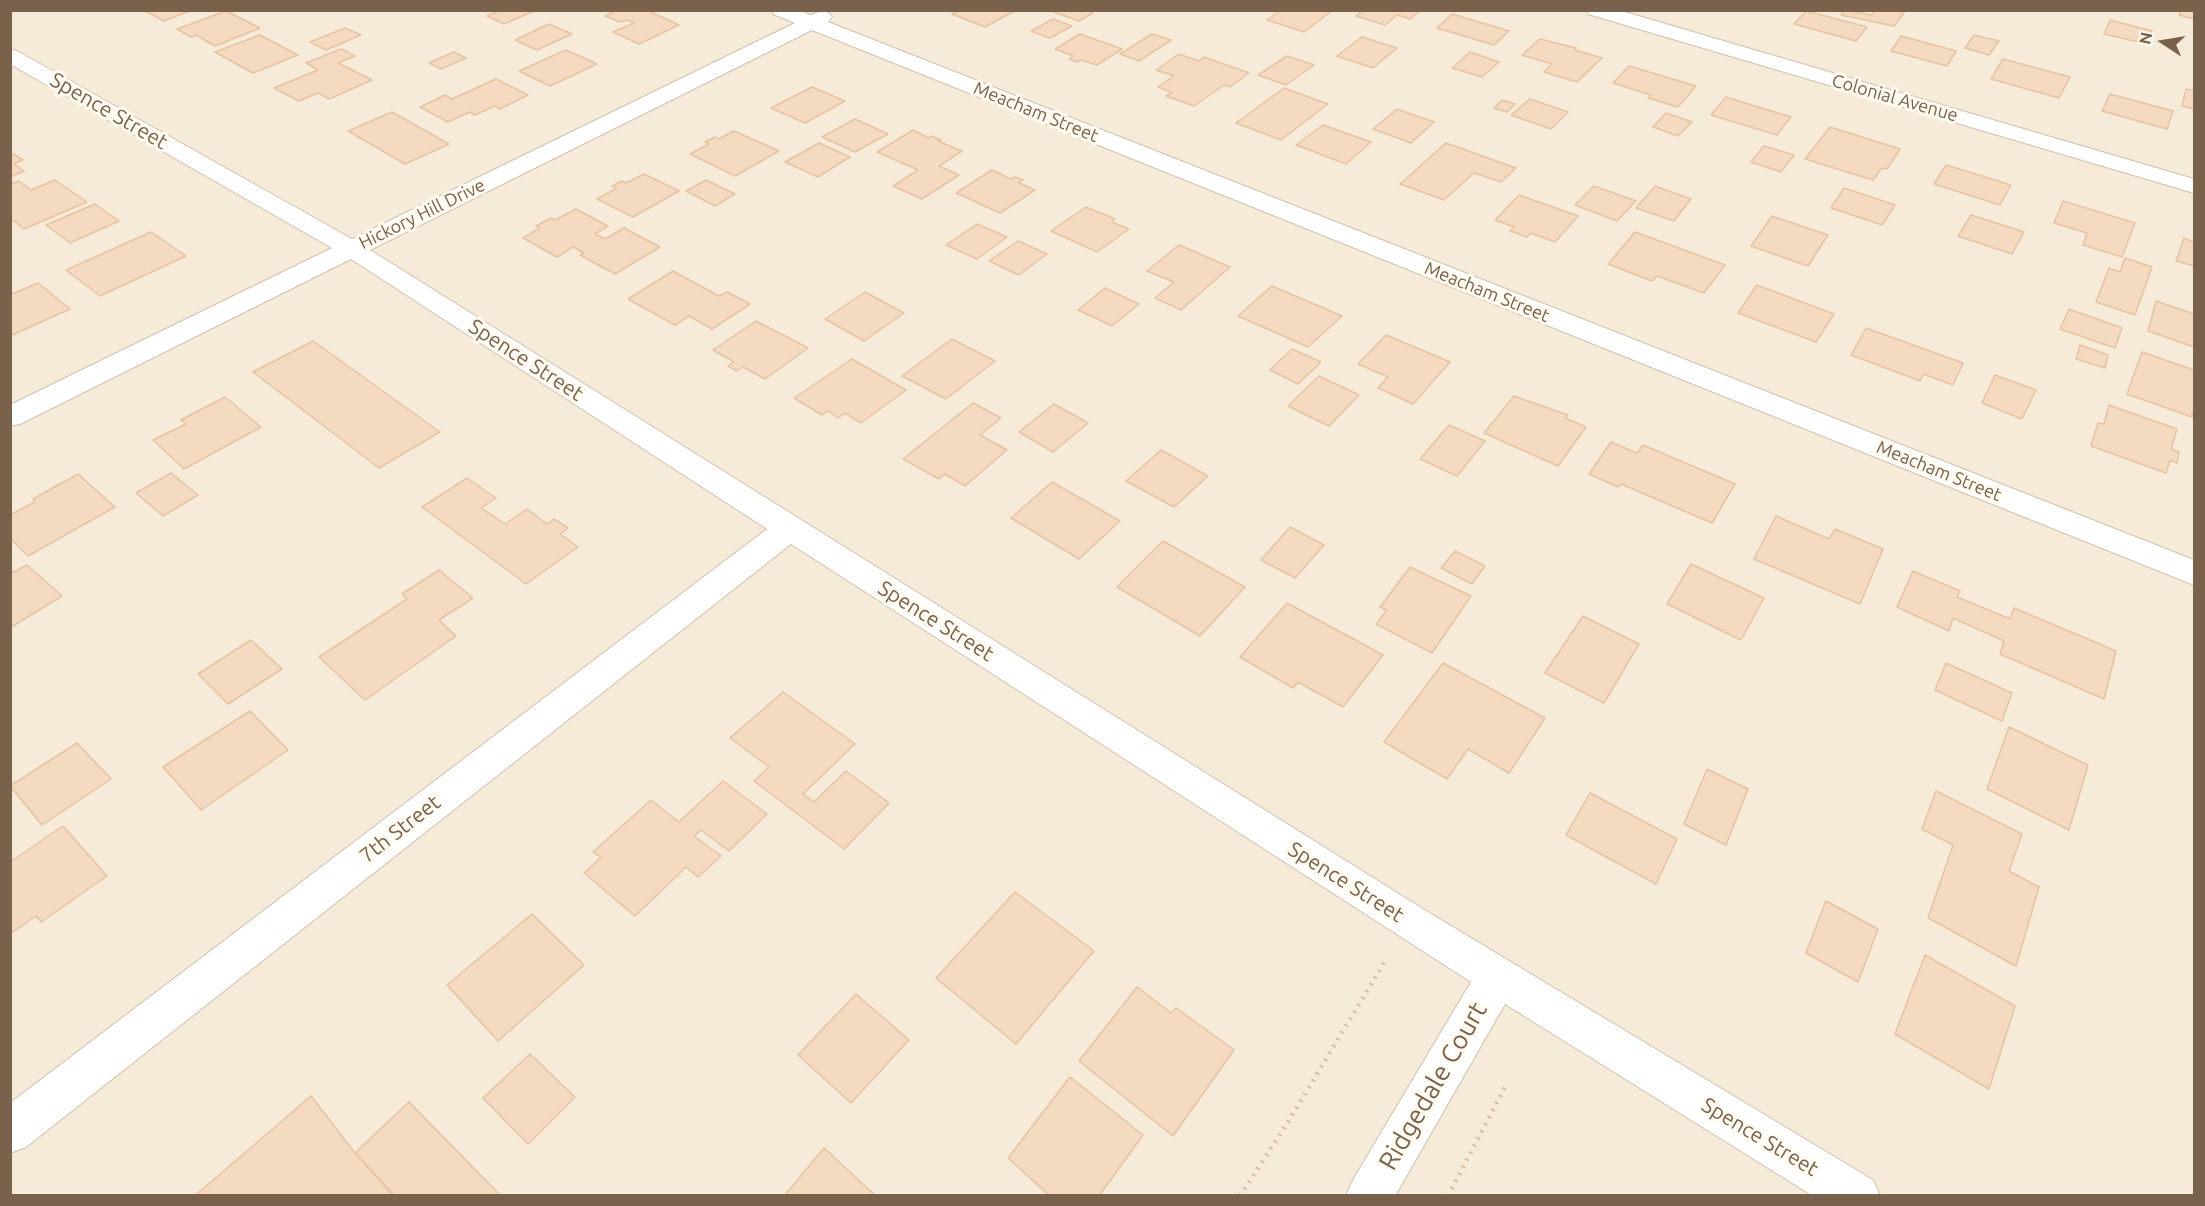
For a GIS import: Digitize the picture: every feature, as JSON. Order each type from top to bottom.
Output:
[{"type":"street","name":"Meacham Street","points":[[780,10],[2194,573]]},
{"type":"street","name":"Hickory Hill Drive","points":[[10,417],[834,10]]},
{"type":"street","name":"Colonial Avenue","points":[[1595,10],[2194,186]]},
{"type":"street","name":"Spence Street","points":[[10,55],[352,249],[1409,922],[1857,1196]]},
{"type":"street","name":"7th Street","points":[[10,1131],[790,528]]},
{"type":"street","name":"Ridgedale Court","points":[[1369,1196],[1497,977]]},
{"type":"path","points":[[1240,1196],[1288,1122],[1409,922]]},
{"type":"path","points":[[1448,1196],[1506,1085]]},
{"type":"shaded area","points":[[11,11],[2194,11],[2194,1195],[11,1195]]},
{"type":"building","points":[[144,10],[192,10],[164,21]]},
{"type":"building","points":[[501,10],[536,10],[504,24],[487,16]]},
{"type":"building","points":[[617,10],[646,10],[679,25],[639,44],[613,32],[634,23],[627,20],[620,22],[605,16]]},
{"type":"building","points":[[960,10],[1016,10],[985,27],[952,14]]},
{"type":"building","points":[[1086,10],[1093,13],[1079,21],[1051,11]]},
{"type":"building","points":[[1281,10],[1333,10],[1304,32],[1267,20]]},
{"type":"building","points":[[1363,10],[1421,10],[1410,19],[1397,15],[1385,25],[1356,16]]},
{"type":"building","points":[[1845,10],[1871,15],[1876,10],[1893,10],[1904,13],[1894,26],[1841,15]]},
{"type":"building","points":[[2181,10],[2194,10],[2194,19],[2179,15]]},
{"type":"building","points":[[226,11],[260,28],[215,46],[196,35],[191,37],[177,29]]},
{"type":"building","points":[[1806,11],[1867,27],[1856,41],[1794,24]]},
{"type":"building","points":[[1452,14],[1509,31],[1494,45],[1437,28]]},
{"type":"building","points":[[1053,19],[1072,26],[1050,38],[1031,31]]},
{"type":"building","points":[[2110,20],[2152,31],[2147,44],[2104,34]]},
{"type":"building","points":[[549,24],[572,34],[537,50],[515,40]]},
{"type":"building","points":[[345,28],[361,35],[326,50],[310,42]]},
{"type":"building","points":[[1080,34],[1122,49],[1097,65],[1069,59],[1073,56],[1055,49]]},
{"type":"building","points":[[1152,34],[1171,40],[1139,61],[1120,54]]},
{"type":"building","points":[[260,35],[298,55],[253,73],[215,52]]},
{"type":"building","points":[[1974,35],[1999,41],[1989,55],[1965,48]]},
{"type":"building","points":[[1901,36],[1956,51],[1947,66],[1891,51]]},
{"type":"building","points":[[1362,37],[1397,48],[1373,68],[1337,56]]},
{"type":"building","points":[[1540,39],[1576,48],[1575,50],[1602,58],[1577,82],[1544,72],[1552,64],[1522,55]]},
{"type":"building","points":[[341,49],[355,56],[338,63],[372,80],[329,99],[318,93],[299,101],[274,88],[318,70],[306,63]]},
{"type":"building","points":[[566,50],[597,64],[550,86],[519,71]]},
{"type":"building","points":[[454,52],[466,58],[441,69],[429,63]]},
{"type":"building","points":[[1470,52],[1499,62],[1482,77],[1452,68]]},
{"type":"building","points":[[1179,54],[1199,61],[1204,57],[1249,73],[1230,87],[1224,85],[1194,106],[1166,96],[1172,93],[1158,87],[1174,76],[1156,70]]},
{"type":"building","points":[[1287,56],[1314,65],[1286,85],[1258,75]]},
{"type":"building","points":[[2003,59],[2070,77],[2059,98],[1991,79]]},
{"type":"building","points":[[1629,66],[1696,86],[1678,107],[1648,98],[1651,95],[1613,83]]},
{"type":"building","points":[[496,79],[528,95],[500,109],[495,106],[475,115],[470,112],[448,122],[420,107],[445,95],[452,99]]},
{"type":"building","points":[[812,87],[845,101],[805,123],[771,108]]},
{"type":"building","points":[[1284,88],[1328,104],[1281,140],[1236,123]]},
{"type":"building","points":[[2186,89],[2194,91],[2194,109],[2182,106]]},
{"type":"building","points":[[2110,94],[2173,111],[2167,129],[2102,111]]},
{"type":"building","points":[[1726,97],[1791,117],[1777,135],[1711,115]]},
{"type":"building","points":[[1530,99],[1568,112],[1551,129],[1511,115]]},
{"type":"building","points":[[1502,100],[1515,104],[1507,112],[1494,108]]},
{"type":"building","points":[[1397,109],[1434,122],[1411,143],[1373,129]]},
{"type":"building","points":[[392,112],[449,144],[405,164],[348,131]]},
{"type":"building","points":[[1666,113],[1692,122],[1678,136],[1653,127]]},
{"type":"building","points":[[855,119],[888,134],[855,152],[822,137]]},
{"type":"building","points":[[1323,125],[1371,142],[1346,164],[1296,145]]},
{"type":"building","points":[[1830,127],[1900,149],[1887,169],[1882,168],[1873,180],[1805,159]]},
{"type":"building","points":[[913,130],[929,138],[932,136],[962,151],[939,166],[959,175],[922,199],[893,186],[918,170],[877,152]]},
{"type":"building","points":[[734,131],[779,151],[735,176],[690,154],[709,144],[705,142],[715,137],[719,139]]},
{"type":"building","points":[[819,143],[850,157],[818,177],[785,162]]},
{"type":"building","points":[[1446,143],[1516,168],[1501,182],[1474,173],[1444,200],[1400,184]]},
{"type":"building","points":[[1764,146],[1794,155],[1781,172],[1751,162]]},
{"type":"building","points":[[10,152],[23,160],[14,164],[24,171],[10,177]]},
{"type":"building","points":[[1946,165],[2011,185],[2000,205],[1934,184]]},
{"type":"building","points":[[992,170],[1011,179],[1015,177],[1023,180],[1019,183],[1035,190],[1000,213],[956,193]]},
{"type":"building","points":[[644,174],[679,191],[633,217],[597,199],[617,188],[612,186],[622,181],[626,183]]},
{"type":"building","points":[[55,180],[87,202],[24,229],[10,218],[10,184],[19,181],[31,190]]},
{"type":"building","points":[[706,180],[735,194],[715,206],[686,191]]},
{"type":"building","points":[[1594,186],[1636,201],[1617,221],[1575,205]]},
{"type":"building","points":[[1655,186],[1691,199],[1674,221],[1636,208]]},
{"type":"building","points":[[1844,188],[1895,205],[1882,225],[1831,208]]},
{"type":"building","points":[[1519,195],[1578,216],[1555,242],[1531,233],[1527,237],[1510,231],[1514,227],[1495,220]]},
{"type":"building","points":[[2063,201],[2135,223],[2122,257],[2083,245],[2087,233],[2054,223]]},
{"type":"building","points":[[95,204],[119,221],[70,243],[46,225]]},
{"type":"building","points":[[1086,207],[1115,219],[1112,222],[1129,229],[1097,252],[1051,231]]},
{"type":"building","points":[[576,209],[608,226],[595,234],[605,239],[624,228],[660,247],[615,274],[580,255],[584,253],[573,247],[557,257],[523,238],[540,228],[536,226],[551,218],[555,220]]},
{"type":"building","points":[[1971,215],[2024,232],[2012,254],[1958,236]]},
{"type":"building","points":[[1772,216],[1828,235],[1808,266],[1751,246]]},
{"type":"building","points":[[977,224],[1007,237],[977,259],[946,245]]},
{"type":"building","points":[[151,232],[186,256],[100,296],[66,270]]},
{"type":"building","points":[[1635,232],[1725,265],[1704,293],[1657,276],[1652,281],[1608,264]]},
{"type":"building","points":[[2184,238],[2194,242],[2194,266],[2176,261]]},
{"type":"building","points":[[1018,241],[1047,254],[1019,275],[989,261]]},
{"type":"building","points":[[1179,245],[1230,267],[1181,310],[1155,298],[1174,282],[1147,271]]},
{"type":"building","points":[[2125,258],[2152,267],[2135,315],[2096,302],[2109,268],[2120,272]]},
{"type":"building","points":[[673,271],[719,296],[727,292],[750,304],[712,329],[689,316],[675,325],[628,299]]},
{"type":"building","points":[[38,283],[70,309],[10,336],[10,295]]},
{"type":"building","points":[[1757,285],[1834,314],[1816,342],[1738,313]]},
{"type":"building","points":[[1272,286],[1342,316],[1308,347],[1238,316]]},
{"type":"building","points":[[1105,288],[1139,304],[1112,326],[1078,310]]},
{"type":"building","points":[[865,292],[904,313],[864,341],[825,319]]},
{"type":"building","points":[[2156,301],[2194,314],[2194,347],[2148,331]]},
{"type":"building","points":[[2069,309],[2122,328],[2115,348],[2060,329]]},
{"type":"building","points":[[756,321],[808,348],[765,379],[743,367],[737,371],[728,366],[734,362],[713,350]]},
{"type":"building","points":[[1866,328],[1963,363],[1953,385],[1923,374],[1920,381],[1851,355]]},
{"type":"building","points":[[1386,335],[1450,362],[1413,404],[1378,388],[1388,377],[1358,364]]},
{"type":"building","points":[[952,339],[995,361],[946,399],[902,376]]},
{"type":"building","points":[[313,341],[440,432],[379,468],[253,372]]},
{"type":"building","points":[[2080,345],[2108,355],[2105,368],[2076,359]]},
{"type":"building","points":[[1292,349],[1321,362],[1298,384],[1270,370]]},
{"type":"building","points":[[2142,352],[2194,370],[2192,417],[2127,394]]},
{"type":"building","points":[[852,359],[906,390],[861,423],[845,413],[838,418],[828,411],[822,415],[794,398]]},
{"type":"building","points":[[1995,375],[2036,390],[2022,419],[1982,403]]},
{"type":"building","points":[[1319,376],[1359,395],[1329,426],[1288,406]]},
{"type":"building","points":[[1514,396],[1568,415],[1565,418],[1586,427],[1558,466],[1484,433]]},
{"type":"building","points":[[225,397],[261,427],[184,469],[153,440],[186,424],[181,420]]},
{"type":"building","points":[[973,403],[1001,418],[980,435],[1007,450],[965,486],[945,474],[939,479],[903,459]]},
{"type":"building","points":[[1054,404],[1088,423],[1053,452],[1019,432]]},
{"type":"building","points":[[2109,405],[2177,429],[2171,449],[2179,452],[2177,463],[2170,460],[2166,473],[2091,446],[2098,423],[2104,424]]},
{"type":"building","points":[[1449,425],[1485,441],[1457,476],[1420,459]]},
{"type":"building","points":[[1611,442],[1637,453],[1643,445],[1735,484],[1712,523],[1621,484],[1618,487],[1589,474]]},
{"type":"building","points":[[1161,450],[1208,476],[1174,507],[1126,481]]},
{"type":"building","points":[[171,473],[198,495],[163,516],[136,493]]},
{"type":"building","points":[[78,474],[115,507],[28,556],[10,538],[10,515],[35,502],[33,499]]},
{"type":"building","points":[[467,478],[496,498],[481,508],[505,524],[527,509],[547,524],[554,519],[568,528],[560,534],[578,547],[526,584],[422,507]]},
{"type":"building","points":[[1052,482],[1120,521],[1079,559],[1011,518]]},
{"type":"building","points":[[1776,516],[1829,539],[1835,529],[1883,549],[1860,604],[1754,559]]},
{"type":"building","points":[[1290,527],[1324,545],[1295,578],[1261,560]]},
{"type":"building","points":[[1163,541],[1245,587],[1200,636],[1117,587]]},
{"type":"building","points":[[1455,551],[1485,566],[1472,584],[1441,568]]},
{"type":"building","points":[[1691,564],[1764,598],[1741,640],[1667,604]]},
{"type":"building","points":[[27,565],[62,596],[13,626],[10,624],[10,574]]},
{"type":"building","points":[[1410,567],[1471,596],[1432,653],[1376,624],[1387,610],[1380,607]]},
{"type":"building","points":[[439,570],[473,598],[439,620],[456,636],[365,700],[319,657],[407,599],[402,594]]},
{"type":"building","points":[[1913,571],[1960,591],[1957,597],[2010,619],[2014,608],[2116,651],[2104,699],[2000,654],[2004,641],[1953,618],[1949,631],[1897,607]]},
{"type":"building","points":[[1287,603],[1383,655],[1343,707],[1298,682],[1293,688],[1240,657]]},
{"type":"building","points":[[1583,616],[1639,644],[1604,703],[1545,673]]},
{"type":"building","points":[[251,640],[282,669],[228,704],[198,674]]},
{"type":"building","points":[[1443,663],[1545,718],[1509,773],[1468,749],[1447,779],[1384,742]]},
{"type":"building","points":[[1946,663],[2012,693],[2002,721],[1935,690]]},
{"type":"building","points":[[783,692],[855,744],[803,794],[814,802],[846,771],[889,803],[844,849],[754,781],[769,767],[730,738]]},
{"type":"building","points":[[250,711],[288,750],[201,810],[163,767]]},
{"type":"building","points":[[2009,727],[2088,765],[2069,830],[1987,789]]},
{"type":"building","points":[[77,743],[111,779],[42,825],[10,786]]},
{"type":"building","points":[[1707,769],[1748,789],[1726,845],[1684,824]]},
{"type":"building","points":[[723,781],[767,814],[729,851],[701,830],[694,836],[721,856],[698,877],[686,867],[635,916],[584,873],[601,857],[593,852],[651,800],[679,822]]},
{"type":"building","points":[[1936,791],[2022,834],[2009,871],[2039,887],[2016,966],[1928,918],[1953,845],[1922,829]]},
{"type":"building","points":[[1590,793],[1677,839],[1656,884],[1566,835]]},
{"type":"building","points":[[63,826],[107,876],[41,922],[36,916],[10,934],[10,862]]},
{"type":"building","points":[[1015,892],[1094,951],[1016,1044],[936,978]]},
{"type":"building","points":[[1826,901],[1878,929],[1858,982],[1806,953]]},
{"type":"building","points":[[532,914],[584,965],[498,1041],[447,985]]},
{"type":"building","points":[[1925,955],[2015,1006],[1989,1089],[1895,1034]]},
{"type":"building","points":[[1137,987],[1171,1013],[1176,1008],[1234,1050],[1173,1136],[1079,1061]]},
{"type":"building","points":[[856,994],[909,1040],[851,1103],[798,1055]]},
{"type":"building","points":[[530,1054],[575,1097],[528,1144],[483,1098]]},
{"type":"building","points":[[1070,1077],[1143,1135],[1099,1196],[1050,1196],[1008,1158]]},
{"type":"building","points":[[311,1096],[355,1153],[391,1193],[388,1196],[199,1196],[197,1194]]},
{"type":"building","points":[[409,1102],[501,1196],[395,1196],[355,1153]]},
{"type":"building","points":[[824,1148],[876,1196],[784,1196]]}]
